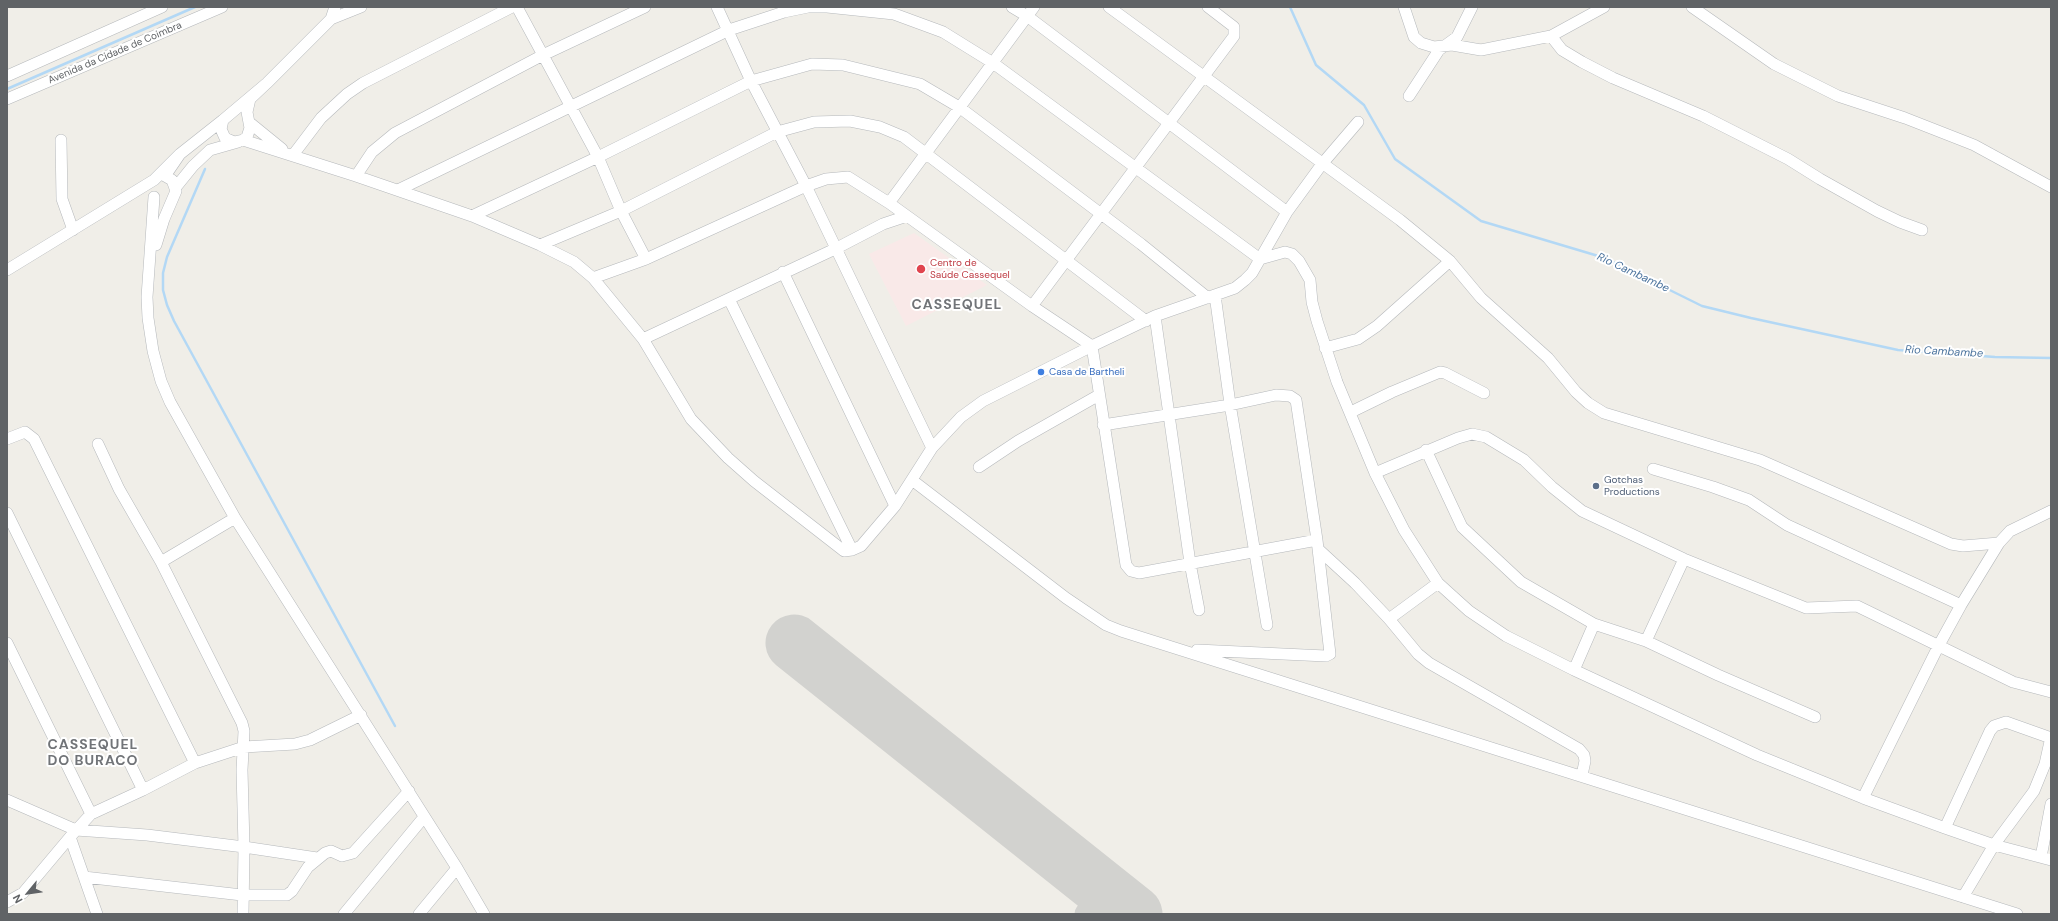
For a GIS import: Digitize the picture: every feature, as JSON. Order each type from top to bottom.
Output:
[{"type":"street","points":[[7,76],[162,7]]},
{"type":"street","name":"Avenida da Cidade de Coimbra","points":[[7,99],[222,7]]},
{"type":"street","points":[[331,19],[335,7]]},
{"type":"street","points":[[124,199],[153,195],[165,201],[175,191],[193,166],[210,150],[241,141],[249,133],[248,121],[250,99],[331,19],[361,7]]},
{"type":"street","points":[[290,154],[321,118],[347,94],[363,83],[512,7]]},
{"type":"street","points":[[517,7],[569,107],[598,157],[621,211],[646,259]]},
{"type":"street","points":[[356,176],[372,152],[395,133],[543,55],[645,7]]},
{"type":"street","points":[[718,7],[751,81],[806,186],[932,448]]},
{"type":"street","points":[[398,190],[729,30],[784,12],[808,7],[864,8],[894,14],[943,32],[993,63],[1260,259]]},
{"type":"street","points":[[1012,7],[1031,12],[1169,123],[1287,212]]},
{"type":"street","points":[[1109,7],[1400,220],[1450,261],[1481,298],[1548,358],[1576,392],[1588,403],[1604,413],[1760,460],[1951,544],[1963,546],[1999,543]]},
{"type":"street","points":[[1032,306],[1234,36],[1234,27],[1208,7]]},
{"type":"street","points":[[1404,7],[1415,40],[1427,46],[1444,45],[1481,50],[1551,36],[1604,7]]},
{"type":"street","points":[[1409,96],[1439,50],[1457,37],[1472,7]]},
{"type":"street","points":[[1692,7],[1774,64],[1838,96],[1905,118],[1974,145],[2051,187]]},
{"type":"street","points":[[890,203],[959,107],[1031,12]]},
{"type":"street","points":[[1551,36],[1562,50],[1582,62],[1710,120],[1788,159],[1877,211],[1922,230]]},
{"type":"street","points":[[472,216],[598,157],[751,81],[812,64],[843,65],[920,84],[959,107],[1212,297],[1267,625]]},
{"type":"street","points":[[267,83],[225,118],[221,130],[225,138],[234,142],[241,141],[290,154],[472,216],[540,245],[574,262],[593,278],[642,339],[691,419],[728,458],[844,551],[852,550],[861,546],[895,506],[932,448],[961,417],[983,401],[1150,318],[1235,288],[1245,280],[1252,273],[1287,212],[1322,164],[1358,122]]},
{"type":"street","points":[[7,270],[154,180],[180,154],[230,114],[240,114],[290,154]]},
{"type":"street","points":[[540,245],[621,211],[777,132],[814,122],[850,121],[880,127],[904,137],[1067,259],[1150,318],[1169,415],[1190,563],[1199,610]]},
{"type":"street","points":[[61,140],[62,199],[73,230]]},
{"type":"street","points":[[147,297],[156,244],[175,191],[172,180],[165,176],[180,154]]},
{"type":"street","points":[[593,278],[646,259],[806,186],[826,179],[848,178],[890,203],[1032,306],[1092,346],[1103,425],[1126,565],[1131,571],[1139,573],[1190,563],[1317,545]]},
{"type":"street","points":[[154,180],[151,188],[153,195],[147,297],[153,350],[161,381],[170,402],[235,518],[409,791],[484,914]]},
{"type":"street","points":[[642,339],[835,249],[883,224],[907,216]]},
{"type":"street","points":[[1260,259],[1285,252],[1292,254],[1299,261],[1310,280],[1312,302],[1325,348],[1337,382],[1351,412],[1375,473],[1404,530],[1438,583],[1469,611],[1506,636],[1574,670],[1757,755],[1863,798],[1994,845],[2046,859],[2051,804]]},
{"type":"street","points":[[1325,348],[1358,339],[1377,326],[1450,261]]},
{"type":"street","points":[[783,272],[895,506]]},
{"type":"street","points":[[729,299],[852,550]]},
{"type":"street","points":[[1351,412],[1392,392],[1440,372],[1445,372],[1484,393]]},
{"type":"street","points":[[979,467],[1018,442],[1099,395]]},
{"type":"street","points":[[1103,425],[1230,405],[1276,395],[1290,396],[1296,400],[1317,545],[1330,652],[1328,656],[1181,649]]},
{"type":"street","points":[[7,439],[25,432],[34,439],[195,763]]},
{"type":"street","points":[[1375,473],[1426,450],[1472,434],[1486,437],[1524,460],[1552,487],[1582,511],[1684,559],[1806,608],[1857,606],[2012,682],[2051,692]]},
{"type":"street","points":[[98,444],[119,489],[161,562],[242,723],[244,731],[242,770],[244,847],[242,895],[243,914]]},
{"type":"street","points":[[1426,450],[1462,527],[1521,582],[1594,624],[1646,641],[1732,682],[1815,717]]},
{"type":"street","points":[[1653,469],[1713,487],[1749,500],[1787,525],[1961,605]]},
{"type":"street","points":[[912,480],[1066,598],[1106,625],[2017,914]]},
{"type":"street","points":[[1863,798],[1939,645],[1961,605],[1999,543],[2010,531],[2051,511]]},
{"type":"street","points":[[7,513],[143,790]]},
{"type":"street","points":[[161,562],[235,518]]},
{"type":"street","points":[[1317,545],[1389,619],[1418,654],[1428,663],[1579,750],[1584,755],[1585,760],[1582,775]]},
{"type":"street","points":[[1646,641],[1684,559]]},
{"type":"street","points":[[1389,619],[1438,583]]},
{"type":"street","points":[[1574,670],[1594,624]]},
{"type":"street","points":[[7,643],[91,814]]},
{"type":"street","points":[[7,902],[23,893],[73,833],[91,814],[143,790],[195,763],[244,747],[295,744],[321,734],[361,715]]},
{"type":"street","points":[[1945,828],[1990,731],[1994,726],[2006,722],[2051,737],[2045,764],[2034,790],[1994,845],[1963,896]]},
{"type":"street","points":[[84,877],[242,895],[290,894],[317,858],[331,851],[342,856],[353,853],[409,791]]},
{"type":"street","points":[[7,800],[73,833],[146,835],[317,858]]},
{"type":"street","points":[[344,914],[424,817]]},
{"type":"street","points":[[73,833],[84,877],[97,914]]},
{"type":"street","points":[[419,914],[457,868]]},
{"type":"shaded area","name":"Centro de Saúde Cassequel","points":[[914,233],[987,285],[906,326],[869,254]]},
{"type":"waterway","points":[[7,89],[195,7]]},
{"type":"waterway","name":"Rio Cambambe","points":[[1290,7],[1316,65],[1364,105],[1395,159],[1481,221],[1605,258],[1702,306],[1751,318],[1898,350],[1995,357],[2051,358]]},
{"type":"waterway","points":[[205,169],[167,257],[163,273],[163,290],[167,305],[174,321],[395,726]]},
{"type":"taxiway","points":[[1086,914],[1104,890]]},
{"type":"runway","points":[[794,643],[1134,914]]},
{"type":"place","name":"Centro de Saúde Cassequel","points":[[921,269]]},
{"type":"place","name":"Casa de Bartheli","points":[[1041,372]]},
{"type":"place","name":"Gotchas Productions","points":[[1596,486]]},
{"type":"district","name":"CASSEQUEL","points":[[957,305]]},
{"type":"district","name":"CASSEQUEL DO BURACO","points":[[93,754]]}]
